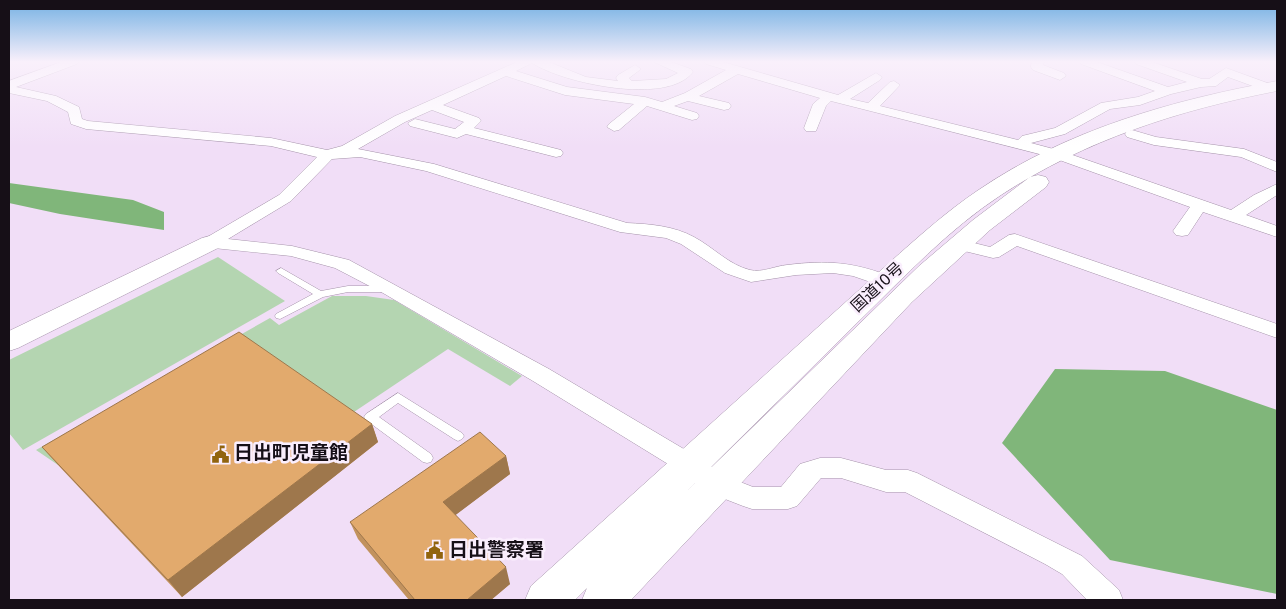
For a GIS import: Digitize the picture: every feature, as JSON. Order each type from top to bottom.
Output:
[{"type":"highway","name":"国道10号","points":[[603,600],[886,313],[958,244],[1065,157],[1093,136],[1152,115],[1200,102],[1272,90]]},
{"type":"highway","name":"国道10号","points":[[546,600],[885,280],[960,215],[994,190],[1065,157],[1132,134],[1274,90]]},
{"type":"street","points":[[15,90],[66,104],[74,110],[76,121],[86,125],[271,142],[328,155],[360,153],[429,167],[626,228],[653,230],[678,236],[702,249],[735,272],[753,277],[826,266],[850,268],[885,280]]},
{"type":"street","points":[[9,342],[210,243],[285,198],[328,155],[347,149],[400,119],[465,90]]},
{"type":"street","points":[[564,90],[645,101],[692,116]]},
{"type":"street","points":[[662,106],[688,97],[700,90]]},
{"type":"street","points":[[807,90],[1065,157],[1277,232]]},
{"type":"street","points":[[811,128],[820,104],[849,90]]},
{"type":"street","points":[[871,108],[889,90]]},
{"type":"street","points":[[1022,145],[1027,139],[1060,131],[1106,106],[1140,101],[1168,91]]},
{"type":"street","points":[[688,97],[724,106]]},
{"type":"street","points":[[614,127],[645,101]]},
{"type":"street","points":[[415,123],[457,134],[474,121],[432,105]]},
{"type":"street","points":[[463,129],[556,153]]},
{"type":"street","points":[[1132,134],[1179,146],[1244,153],[1277,167]]},
{"type":"street","points":[[1234,216],[1277,189]]},
{"type":"street","points":[[1182,231],[1200,204]]},
{"type":"street","points":[[958,244],[993,253],[1015,239],[1277,331]]},
{"type":"street","points":[[210,243],[292,251],[342,264],[390,289],[541,375],[690,465],[716,484],[752,498],[772,499],[788,498],[809,472],[820,468],[841,468],[886,481],[908,481],[1054,555],[1072,566],[1108,600]]},
{"type":"lane","points":[[281,271],[320,294]]},
{"type":"lane","points":[[280,316],[320,294],[348,289],[390,289]]},
{"type":"lane","points":[[427,458],[370,417],[398,397],[458,436]]},
{"type":"green space","points":[[9,183],[133,200],[164,212],[164,230],[60,214],[9,203]]},
{"type":"green space","points":[[218,257],[285,301],[23,450],[9,433],[9,360]]},
{"type":"green space","points":[[332,296],[366,296],[394,300],[522,376],[510,386],[448,349],[345,418],[58,465],[36,450],[270,318],[279,325]]},
{"type":"green space","points":[[1055,369],[1165,371],[1277,410],[1277,594],[1110,560],[1002,443]]},
{"type":"building","name":"日出町児童館","points":[[239,332],[372,424],[168,580],[42,447]]},
{"type":"building","points":[[480,432],[506,456],[443,502],[506,567],[467,600],[415,600],[350,522]]},
{"type":"place","name":"日出町児童館","points":[[220,454]]},
{"type":"place","name":"日出警察署","points":[[435,551]]}]
